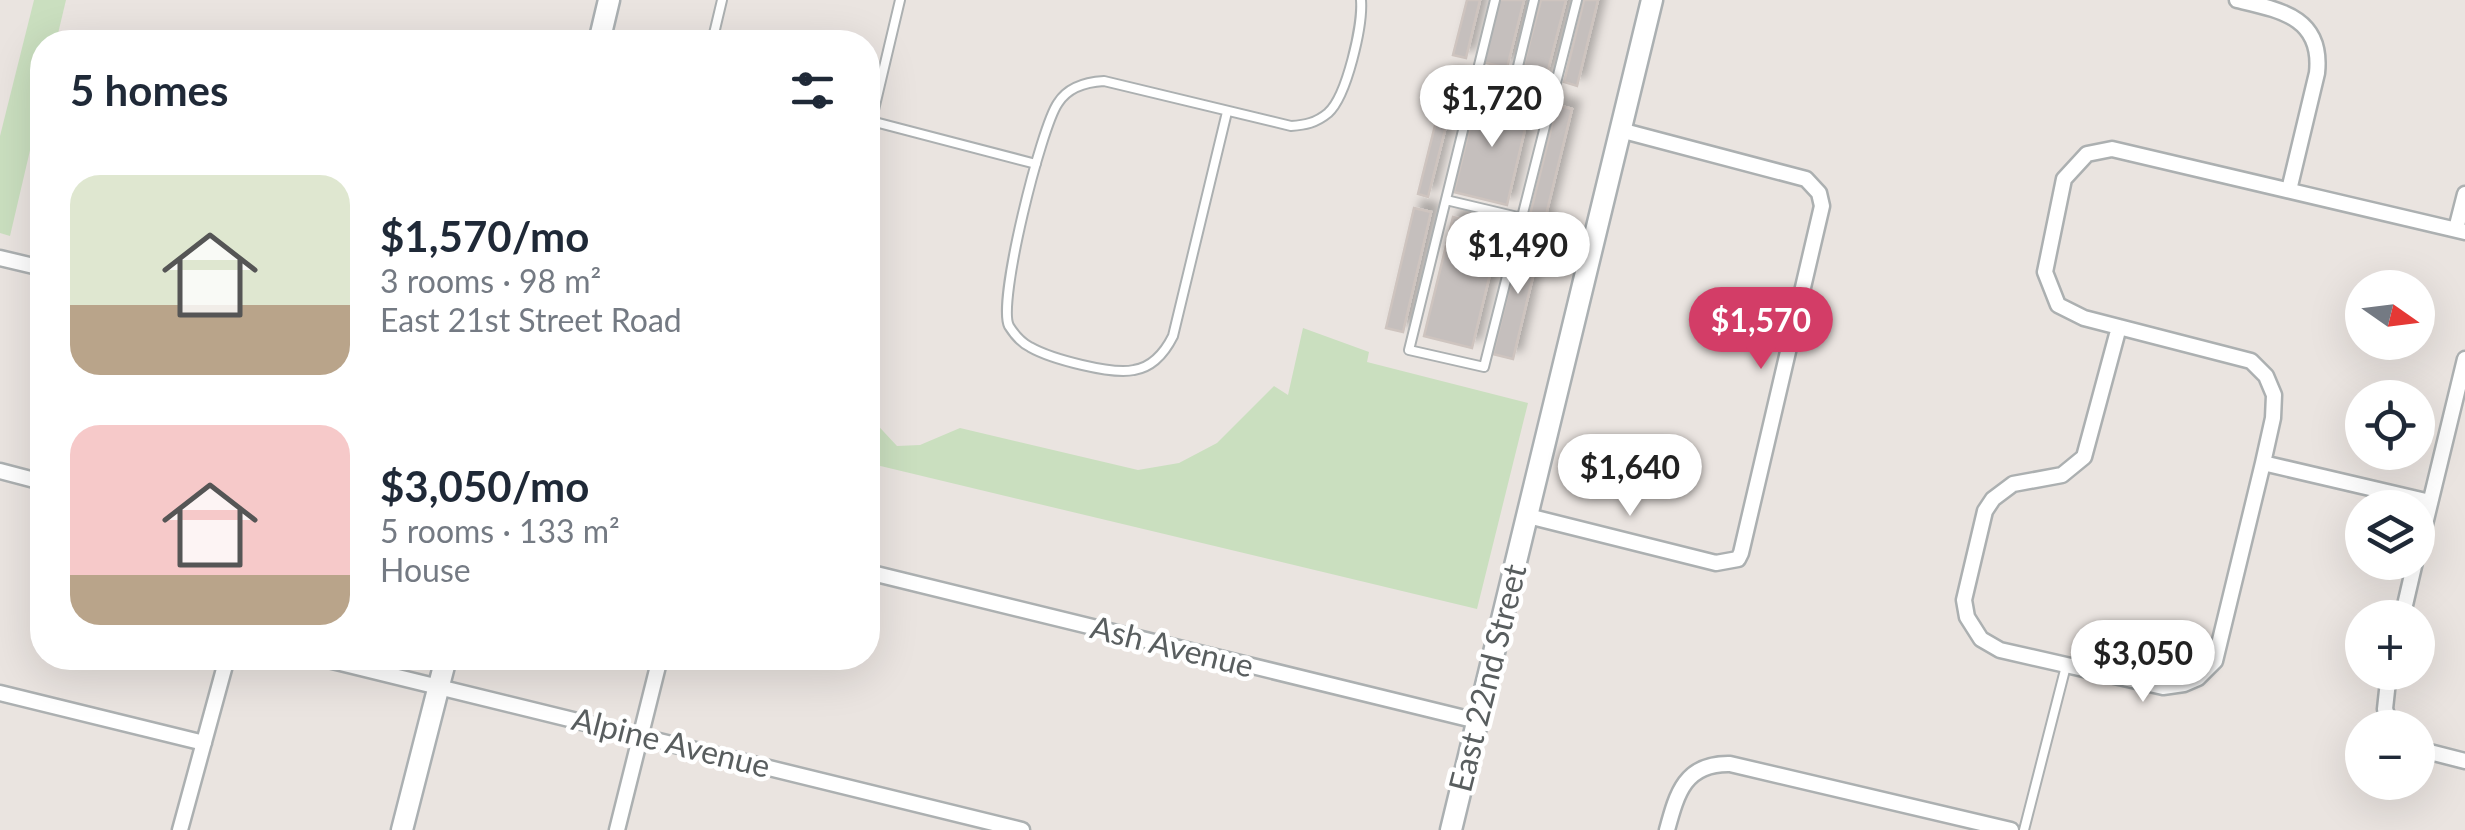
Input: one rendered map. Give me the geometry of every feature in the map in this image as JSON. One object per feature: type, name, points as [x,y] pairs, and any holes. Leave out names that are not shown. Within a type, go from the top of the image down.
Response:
[{"type":"street","points":[[601,30],[608,0]]},
{"type":"street","name":"East 22nd Street","points":[[1451,830],[1652,0]]},
{"type":"street","points":[[2237,0],[2286,12],[2314,38],[2316,72],[2288,190]]},
{"type":"street","points":[[1528,516],[1716,562],[1730,562],[1741,553],[1822,206],[1820,193],[1806,179],[1620,130]]},
{"type":"street","points":[[2119,327],[2084,457],[2062,475],[2013,484],[1992,499],[1985,511],[1964,600],[1972,627],[2000,650],[2170,687],[2198,678],[2214,661],[2263,463],[2274,395],[2256,364],[2235,355],[2084,318],[2058,304],[2045,272],[2064,180],[2088,154],[2112,148],[2461,230],[2465,194]]},
{"type":"street","points":[[0,258],[30,265]]},
{"type":"street","points":[[2433,490],[2465,360]]},
{"type":"street","points":[[2263,463],[2379,490]]},
{"type":"street","points":[[0,471],[30,479]]},
{"type":"street","name":"Ash Avenue","points":[[880,575],[1477,721]]},
{"type":"street","points":[[180,830],[224,670]]},
{"type":"street","name":"Alpine Avenue","points":[[369,670],[1022,830]]},
{"type":"street","points":[[402,830],[443,670]]},
{"type":"street","points":[[617,830],[657,670]]},
{"type":"street","points":[[0,693],[204,743]]},
{"type":"street","points":[[2435,753],[2465,761]]},
{"type":"street","points":[[1667,830],[1676,796],[1687,780],[1700,768],[1715,764],[1800,780],[1941,823],[2011,830]]},
{"type":"lane","points":[[715,30],[722,0]]},
{"type":"lane","points":[[880,83],[900,0]]},
{"type":"lane","points":[[1227,112],[1173,336],[1154,362],[1132,371],[1114,371],[1021,342],[1009,325],[1006,293],[1036,164],[1056,106],[1069,91],[1088,82],[1104,81],[1290,126],[1317,121],[1328,113],[1345,82],[1360,21],[1361,0]]},
{"type":"lane","points":[[1495,0],[1410,350],[1484,366],[1577,0]]},
{"type":"lane","points":[[1513,87],[1534,0]]},
{"type":"lane","points":[[1476,78],[1553,97]]},
{"type":"lane","points":[[880,123],[1036,164]]},
{"type":"lane","points":[[1446,200],[1522,218]]},
{"type":"lane","points":[[2024,830],[2066,666]]},
{"type":"green space","points":[[34,0],[66,0],[59,30],[30,30],[30,150],[10,236],[0,233],[0,136]]},
{"type":"green space","points":[[1303,328],[1369,352],[1367,362],[1528,403],[1477,609],[880,466],[880,428],[897,446],[920,445],[960,428],[1138,470],[1179,463],[1217,443],[1274,386],[1288,395]]},
{"type":"building","points":[[1467,0],[1480,0],[1466,58],[1453,55]]},
{"type":"building","points":[[1498,0],[1524,0],[1507,68],[1483,62]]},
{"type":"building","points":[[1541,0],[1566,0],[1546,78],[1522,72]]},
{"type":"building","points":[[1584,0],[1598,0],[1577,86],[1564,82]]},
{"type":"building","points":[[1447,77],[1458,79],[1428,197],[1418,194]]},
{"type":"building","points":[[1478,95],[1530,108],[1507,205],[1454,192]]},
{"type":"building","points":[[1557,105],[1572,109],[1543,227],[1528,223]]},
{"type":"building","points":[[1414,208],[1431,212],[1403,332],[1386,328]]},
{"type":"building","points":[[1453,217],[1501,229],[1472,348],[1424,336]]},
{"type":"building","points":[[1523,234],[1542,239],[1513,359],[1493,354]]}]
